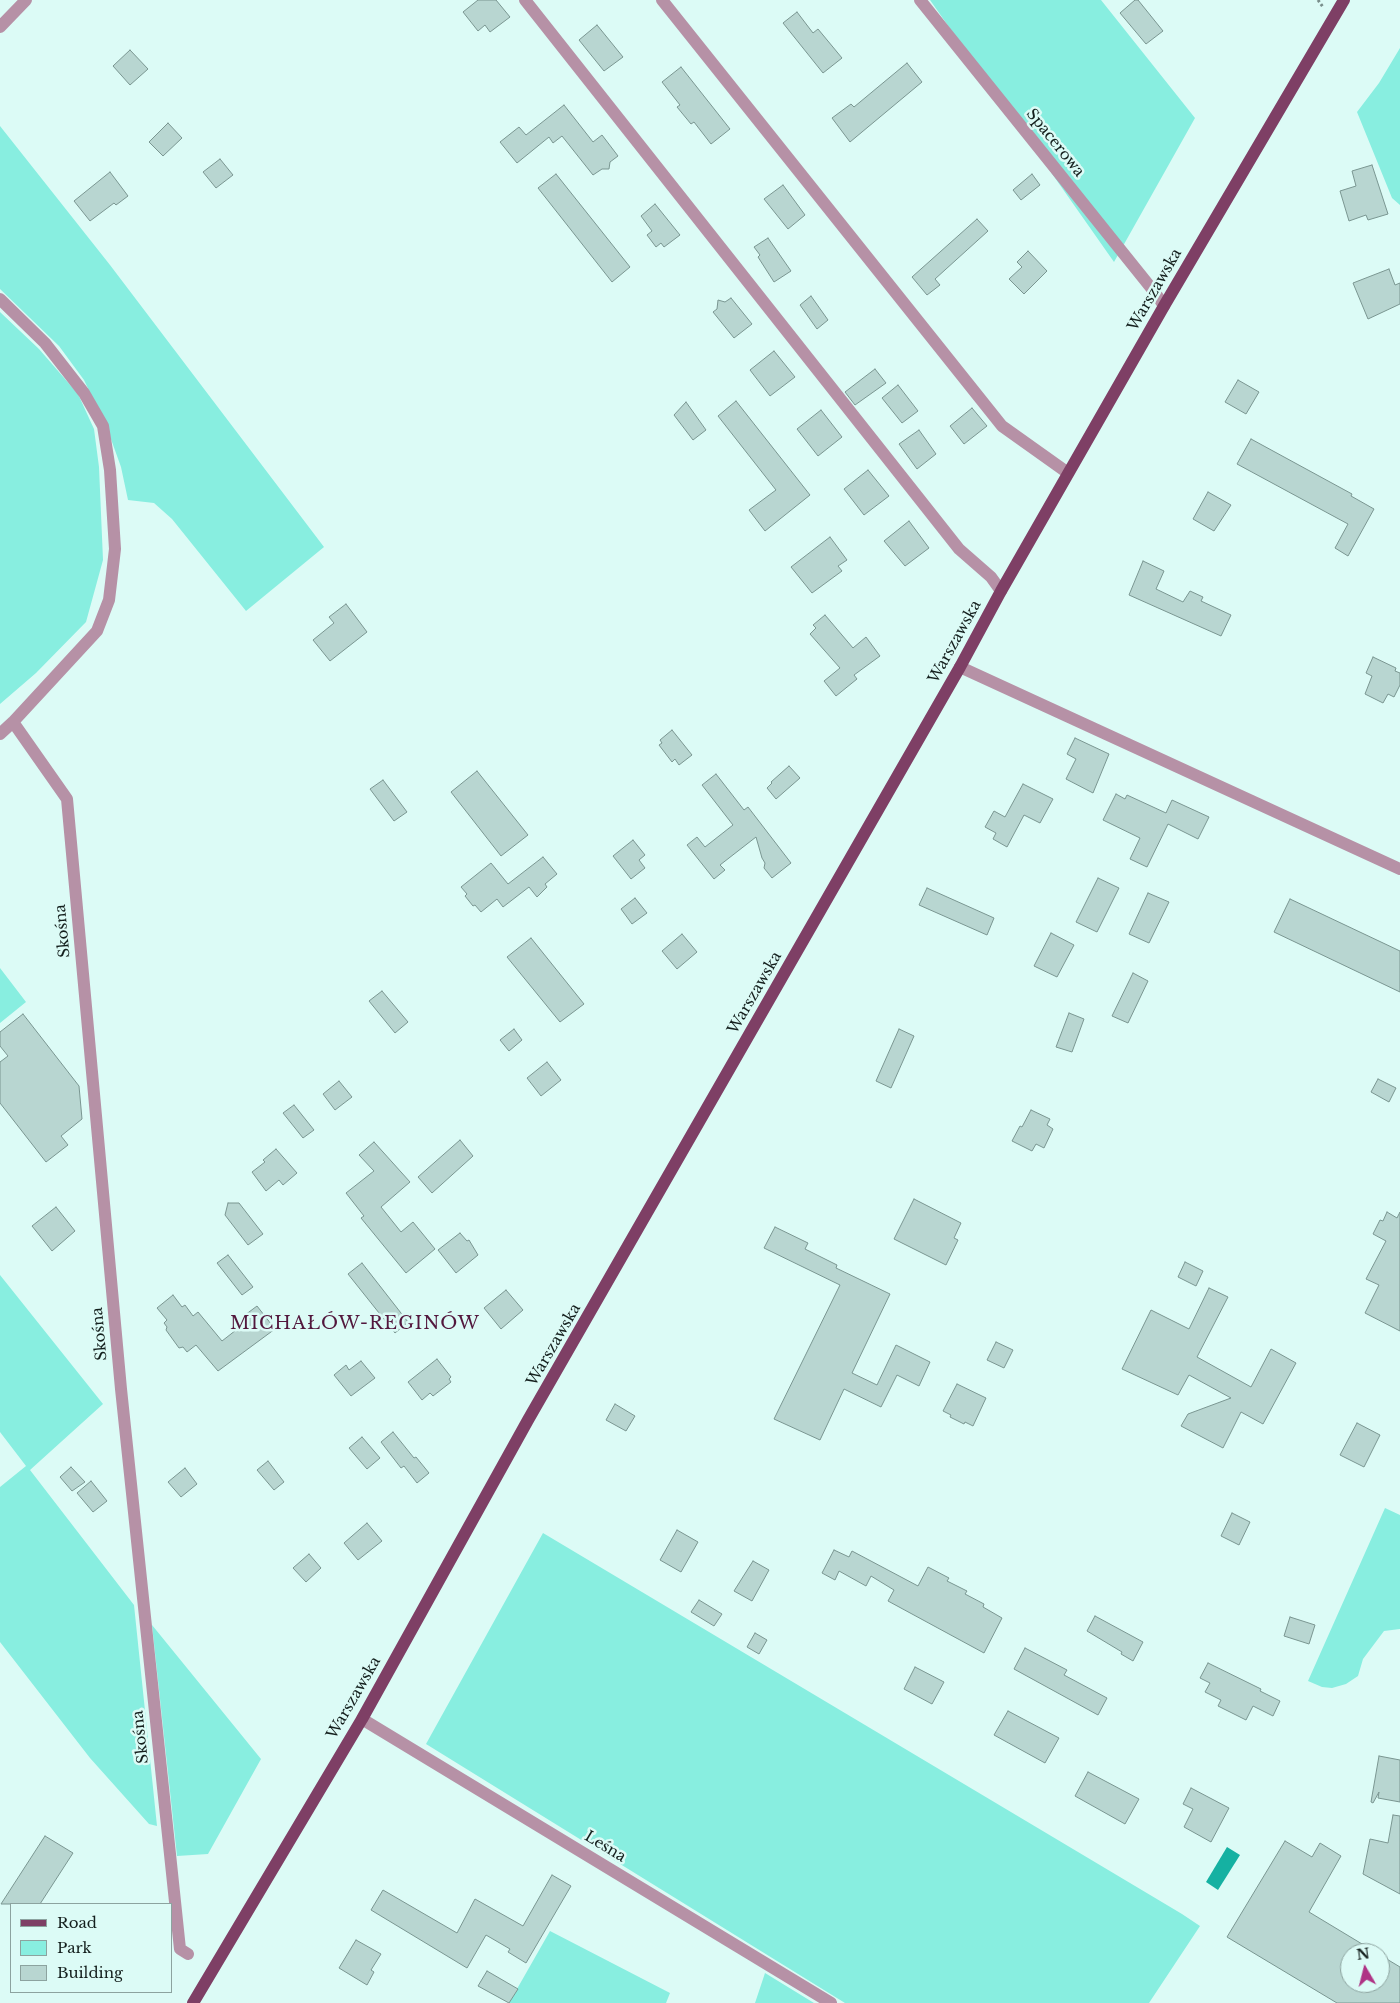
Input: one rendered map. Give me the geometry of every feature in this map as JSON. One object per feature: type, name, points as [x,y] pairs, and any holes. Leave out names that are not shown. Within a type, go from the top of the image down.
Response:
[{"type":"main road","name":"Warszawska","points":[[193,2003],[362,1719],[528,1420],[960,667],[1068,473],[1344,0]]},
{"type":"street","points":[[4,24],[26,0]]},
{"type":"street","points":[[525,0],[959,549],[991,577],[1001,591]]},
{"type":"street","points":[[662,0],[1002,426],[1068,473]]},
{"type":"street","name":"Spacerowa","points":[[920,0],[1164,306]]},
{"type":"street","points":[[0,300],[45,343],[84,393],[103,426],[110,470],[115,549],[109,600],[97,631],[0,734]]},
{"type":"street","points":[[960,667],[1400,869]]},
{"type":"street","name":"Skośna","points":[[13,722],[67,799],[120,1380],[180,1949],[188,1954]]},
{"type":"street","name":"Leśna","points":[[362,1719],[831,2003]]},
{"type":"green space","points":[[930,0],[1101,0],[1195,118],[1114,262]]},
{"type":"green space","points":[[1400,48],[1400,205],[1392,198],[1357,112],[1379,83]]},
{"type":"green space","points":[[0,126],[110,265],[324,547],[246,611],[172,519],[154,503],[128,500],[121,467],[107,428],[84,380],[59,346],[0,289]]},
{"type":"green space","points":[[0,312],[39,349],[78,394],[94,429],[99,467],[103,560],[86,622],[36,673],[0,704]]},
{"type":"green space","points":[[0,968],[26,1002],[0,1023]]},
{"type":"green space","points":[[0,1275],[103,1404],[30,1470],[134,1605],[157,1826],[149,1824],[90,1758],[0,1642],[0,1487],[26,1466],[0,1432]]},
{"type":"green space","points":[[1385,1508],[1400,1515],[1400,1629],[1384,1631],[1363,1659],[1358,1676],[1346,1684],[1332,1688],[1322,1687],[1308,1681]]},
{"type":"green space","points":[[543,1533],[1200,1926],[1149,2003],[845,2003],[426,1744]]},
{"type":"green space","points":[[152,1625],[261,1759],[208,1854],[177,1856]]},
{"type":"green space","points":[[550,1931],[670,1993],[666,2003],[509,2003]]},
{"type":"green space","points":[[765,1973],[814,2003],[755,2003]]},
{"type":"shaded area","points":[[1227,1847],[1240,1855],[1218,1890],[1206,1882]]},
{"type":"building","points":[[478,0],[496,0],[510,17],[490,32],[485,25],[478,31],[463,12]]},
{"type":"building","points":[[1135,0],[1138,0],[1163,31],[1146,44],[1120,13]]},
{"type":"building","points":[[797,12],[813,33],[818,29],[842,58],[823,73],[783,23]]},
{"type":"building","points":[[597,25],[623,57],[604,71],[579,40]]},
{"type":"building","points":[[130,50],[148,69],[130,85],[113,66]]},
{"type":"building","points":[[907,63],[922,82],[850,142],[832,118],[851,104],[854,107]]},
{"type":"building","points":[[681,67],[730,129],[711,144],[694,122],[691,124],[677,107],[680,105],[662,82]]},
{"type":"building","points":[[564,105],[593,142],[602,135],[618,156],[610,162],[609,169],[602,169],[593,175],[562,136],[553,143],[549,137],[517,163],[500,142],[519,127],[526,135]]},
{"type":"building","points":[[168,123],[182,138],[163,156],[149,142]]},
{"type":"building","points":[[220,159],[233,175],[216,188],[203,172]]},
{"type":"building","points":[[1372,165],[1388,214],[1368,220],[1366,215],[1349,221],[1340,191],[1356,186],[1352,171]]},
{"type":"building","points":[[110,172],[128,196],[116,205],[114,203],[90,221],[74,201]]},
{"type":"building","points":[[556,174],[630,267],[612,282],[538,188]]},
{"type":"building","points":[[1032,174],[1040,185],[1021,200],[1013,190]]},
{"type":"building","points":[[783,185],[805,215],[788,229],[764,199]]},
{"type":"building","points":[[655,204],[680,235],[664,247],[661,243],[656,247],[647,235],[652,231],[641,216]]},
{"type":"building","points":[[977,219],[988,231],[935,279],[940,285],[927,295],[912,277]]},
{"type":"building","points":[[768,238],[791,271],[774,282],[754,247]]},
{"type":"building","points":[[1028,251],[1047,271],[1024,294],[1009,279],[1022,267],[1017,262]]},
{"type":"building","points":[[1389,269],[1395,285],[1400,283],[1400,304],[1368,319],[1353,283]]},
{"type":"building","points":[[811,296],[828,320],[817,329],[800,305]]},
{"type":"building","points":[[731,298],[752,324],[734,338],[713,312],[717,309],[718,300],[725,302]]},
{"type":"building","points":[[774,351],[795,377],[770,396],[750,370]]},
{"type":"building","points":[[875,369],[886,383],[855,405],[845,392]]},
{"type":"building","points":[[1238,380],[1259,392],[1246,414],[1225,402]]},
{"type":"building","points":[[898,385],[918,411],[902,423],[882,398]]},
{"type":"building","points":[[736,401],[810,495],[765,531],[749,510],[776,490],[718,416]]},
{"type":"building","points":[[686,402],[706,430],[693,440],[674,415]]},
{"type":"building","points":[[972,408],[987,426],[964,444],[950,426]]},
{"type":"building","points":[[821,410],[842,437],[818,456],[797,429]]},
{"type":"building","points":[[919,430],[936,454],[917,469],[899,444]]},
{"type":"building","points":[[1251,439],[1352,494],[1351,496],[1374,509],[1348,556],[1335,548],[1348,524],[1237,464]]},
{"type":"building","points":[[868,470],[889,496],[864,515],[844,489]]},
{"type":"building","points":[[1208,492],[1231,505],[1214,531],[1193,519]]},
{"type":"building","points":[[909,521],[929,548],[905,566],[884,541]]},
{"type":"building","points":[[830,537],[847,560],[838,566],[842,571],[812,593],[791,567]]},
{"type":"building","points":[[1143,561],[1164,571],[1156,589],[1183,602],[1190,591],[1203,597],[1201,601],[1231,615],[1221,636],[1129,595]]},
{"type":"building","points":[[346,604],[367,632],[330,661],[313,640],[334,623],[329,617]]},
{"type":"building","points":[[825,615],[853,648],[866,637],[880,656],[854,675],[857,679],[836,696],[824,681],[840,668],[810,634],[816,628],[813,625]]},
{"type":"building","points":[[1373,657],[1396,668],[1395,671],[1400,673],[1400,685],[1394,697],[1388,694],[1383,703],[1365,694],[1372,676],[1366,673]]},
{"type":"building","points":[[672,730],[692,755],[679,765],[675,759],[672,762],[659,745],[662,743],[660,740]]},
{"type":"building","points":[[1075,738],[1109,754],[1093,793],[1066,779],[1076,759],[1067,754]]},
{"type":"building","points":[[789,766],[800,778],[776,799],[767,788]]},
{"type":"building","points":[[477,771],[528,835],[501,856],[451,792]]},
{"type":"building","points":[[716,774],[744,810],[748,807],[791,863],[772,878],[764,868],[765,863],[756,837],[720,865],[725,870],[714,879],[687,845],[697,837],[705,847],[733,825],[702,785]]},
{"type":"building","points":[[383,780],[407,812],[394,821],[370,789]]},
{"type":"building","points":[[1023,784],[1053,799],[1040,823],[1024,815],[1007,847],[993,839],[996,833],[985,827],[994,811],[1005,817]]},
{"type":"building","points":[[1116,794],[1125,799],[1127,795],[1166,813],[1172,800],[1209,817],[1198,839],[1168,824],[1147,867],[1130,859],[1140,838],[1103,820]]},
{"type":"building","points":[[633,840],[645,855],[639,860],[645,868],[631,879],[613,856]]},
{"type":"building","points":[[543,857],[557,874],[545,884],[547,887],[537,897],[529,887],[503,907],[497,899],[481,912],[465,896],[467,894],[461,887],[491,863],[508,884]]},
{"type":"building","points":[[1098,878],[1119,888],[1097,932],[1076,922]]},
{"type":"building","points":[[927,888],[994,918],[987,935],[919,905]]},
{"type":"building","points":[[1148,893],[1169,902],[1149,943],[1129,934]]},
{"type":"building","points":[[635,898],[647,913],[632,924],[621,909]]},
{"type":"building","points":[[1290,899],[1400,951],[1400,992],[1274,932]]},
{"type":"building","points":[[1051,933],[1074,945],[1057,977],[1034,966]]},
{"type":"building","points":[[682,934],[697,952],[677,969],[662,951]]},
{"type":"building","points":[[531,938],[584,1004],[560,1022],[507,957]]},
{"type":"building","points":[[1133,973],[1148,981],[1128,1023],[1112,1016]]},
{"type":"building","points":[[382,991],[408,1022],[395,1033],[369,1001]]},
{"type":"building","points":[[1069,1013],[1084,1019],[1072,1052],[1056,1047]]},
{"type":"building","points":[[23,1014],[79,1086],[82,1119],[61,1136],[68,1145],[46,1162],[0,1103],[0,1062],[8,1056],[0,1046],[0,1032]]},
{"type":"building","points":[[514,1029],[522,1040],[509,1051],[500,1040]]},
{"type":"building","points":[[899,1029],[914,1036],[891,1088],[876,1081]]},
{"type":"building","points":[[547,1062],[561,1080],[541,1096],[527,1078]]},
{"type":"building","points":[[1378,1079],[1396,1088],[1389,1102],[1371,1092]]},
{"type":"building","points":[[339,1081],[352,1097],[335,1110],[323,1094]]},
{"type":"building","points":[[294,1105],[314,1130],[303,1138],[283,1113]]},
{"type":"building","points":[[1031,1110],[1050,1119],[1047,1125],[1053,1129],[1044,1148],[1036,1144],[1032,1151],[1012,1141]]},
{"type":"building","points":[[460,1140],[473,1156],[432,1193],[418,1177]]},
{"type":"building","points":[[374,1142],[410,1182],[381,1207],[401,1232],[413,1222],[435,1249],[406,1273],[361,1218],[364,1216],[346,1193],[374,1171],[359,1155]]},
{"type":"building","points":[[276,1149],[297,1173],[283,1185],[279,1180],[266,1191],[252,1172],[265,1162],[263,1160]]},
{"type":"building","points":[[914,1199],[961,1223],[954,1238],[958,1240],[946,1265],[894,1239]]},
{"type":"building","points":[[228,1203],[239,1203],[263,1234],[248,1245],[225,1215]]},
{"type":"building","points":[[56,1207],[75,1231],[52,1251],[32,1226]]},
{"type":"building","points":[[1387,1212],[1397,1218],[1400,1212],[1400,1331],[1365,1313],[1379,1285],[1366,1279],[1386,1241],[1373,1234],[1380,1220],[1383,1221]]},
{"type":"building","points":[[775,1227],[808,1243],[805,1249],[837,1265],[836,1268],[890,1294],[852,1373],[877,1385],[896,1345],[930,1362],[919,1386],[897,1375],[881,1407],[844,1389],[820,1440],[774,1419],[840,1285],[764,1248]]},
{"type":"building","points":[[460,1233],[467,1241],[469,1240],[478,1255],[456,1273],[438,1250]]},
{"type":"building","points":[[228,1255],[253,1287],[242,1295],[217,1263]]},
{"type":"building","points":[[1185,1262],[1203,1271],[1196,1286],[1178,1277]]},
{"type":"building","points":[[362,1263],[408,1322],[395,1333],[348,1274]]},
{"type":"building","points":[[1209,1288],[1228,1297],[1197,1357],[1251,1387],[1271,1349],[1296,1363],[1263,1424],[1241,1412],[1223,1448],[1181,1426],[1188,1414],[1231,1398],[1189,1375],[1178,1395],[1122,1369],[1151,1310],[1189,1329]]},
{"type":"building","points":[[506,1290],[523,1310],[501,1329],[484,1308]]},
{"type":"building","points":[[173,1295],[182,1307],[185,1305],[193,1316],[198,1312],[222,1341],[245,1323],[241,1318],[257,1306],[275,1329],[218,1371],[196,1345],[187,1352],[183,1347],[179,1348],[166,1330],[167,1327],[164,1323],[167,1320],[157,1308]]},
{"type":"building","points":[[996,1342],[1013,1350],[1004,1368],[987,1360]]},
{"type":"building","points":[[437,1359],[451,1377],[449,1379],[451,1382],[433,1396],[430,1393],[422,1400],[408,1382]]},
{"type":"building","points":[[361,1361],[375,1378],[351,1396],[334,1375],[346,1365],[349,1370]]},
{"type":"building","points":[[957,1384],[986,1398],[973,1426],[950,1417],[951,1415],[943,1411]]},
{"type":"building","points":[[615,1404],[635,1416],[626,1431],[606,1420]]},
{"type":"building","points":[[1357,1423],[1380,1435],[1364,1467],[1340,1455]]},
{"type":"building","points":[[393,1432],[429,1473],[417,1483],[404,1466],[401,1468],[381,1442]]},
{"type":"building","points":[[362,1437],[380,1458],[367,1469],[349,1448]]},
{"type":"building","points":[[268,1461],[284,1482],[274,1490],[257,1470]]},
{"type":"building","points":[[71,1467],[85,1482],[72,1491],[60,1477]]},
{"type":"building","points":[[185,1468],[197,1484],[181,1497],[168,1482]]},
{"type":"building","points":[[91,1481],[107,1501],[93,1512],[77,1493]]},
{"type":"building","points":[[1232,1513],[1250,1522],[1239,1545],[1221,1536]]},
{"type":"building","points":[[367,1523],[382,1541],[358,1560],[344,1543]]},
{"type":"building","points":[[677,1530],[698,1542],[681,1572],[660,1560]]},
{"type":"building","points":[[834,1550],[849,1557],[852,1551],[918,1586],[928,1567],[949,1578],[947,1581],[967,1591],[965,1594],[984,1604],[983,1607],[1002,1618],[984,1653],[888,1601],[894,1590],[871,1576],[866,1586],[839,1571],[835,1580],[822,1573]]},
{"type":"building","points":[[309,1554],[321,1568],[306,1582],[293,1568]]},
{"type":"building","points":[[753,1561],[769,1570],[752,1601],[734,1591]]},
{"type":"building","points":[[699,1600],[722,1614],[714,1626],[691,1612]]},
{"type":"building","points":[[1095,1616],[1143,1642],[1133,1661],[1121,1654],[1122,1652],[1087,1631]]},
{"type":"building","points":[[1290,1617],[1315,1625],[1309,1644],[1284,1636]]},
{"type":"building","points":[[755,1633],[767,1640],[759,1654],[747,1647]]},
{"type":"building","points":[[1025,1648],[1067,1670],[1064,1675],[1107,1698],[1098,1715],[1014,1669]]},
{"type":"building","points":[[1208,1663],[1261,1689],[1260,1691],[1280,1701],[1273,1716],[1253,1706],[1246,1720],[1218,1706],[1221,1700],[1205,1692],[1210,1683],[1200,1678]]},
{"type":"building","points":[[915,1667],[944,1682],[932,1704],[904,1689]]},
{"type":"building","points":[[1008,1711],[1059,1738],[1045,1763],[994,1735]]},
{"type":"building","points":[[1379,1756],[1400,1760],[1400,1802],[1378,1798],[1379,1792],[1373,1803],[1371,1802]]},
{"type":"building","points":[[1088,1772],[1139,1799],[1125,1824],[1075,1796]]},
{"type":"building","points":[[1191,1788],[1229,1808],[1211,1842],[1184,1827],[1193,1809],[1183,1804]]},
{"type":"building","points":[[1393,1815],[1400,1816],[1400,1894],[1363,1874],[1370,1839],[1388,1843]]},
{"type":"building","points":[[45,1836],[73,1853],[41,1903],[1,1904]]},
{"type":"building","points":[[1285,1841],[1312,1857],[1320,1843],[1341,1856],[1309,1912],[1360,1943],[1340,1943],[1340,1993],[1390,1993],[1390,1961],[1400,1967],[1400,2003],[1337,2003],[1227,1937]]},
{"type":"building","points":[[552,1875],[571,1886],[526,1963],[508,1952],[510,1949],[486,1935],[467,1968],[371,1910],[383,1890],[457,1933],[475,1899],[523,1926]]},
{"type":"building","points":[[356,1940],[381,1954],[371,1970],[374,1972],[367,1985],[339,1968]]},
{"type":"building","points":[[487,1971],[518,1989],[509,2003],[478,1986]]},
{"type":"district","name":"MICHAŁÓW-REGINÓW","points":[[355,1324]]}]
